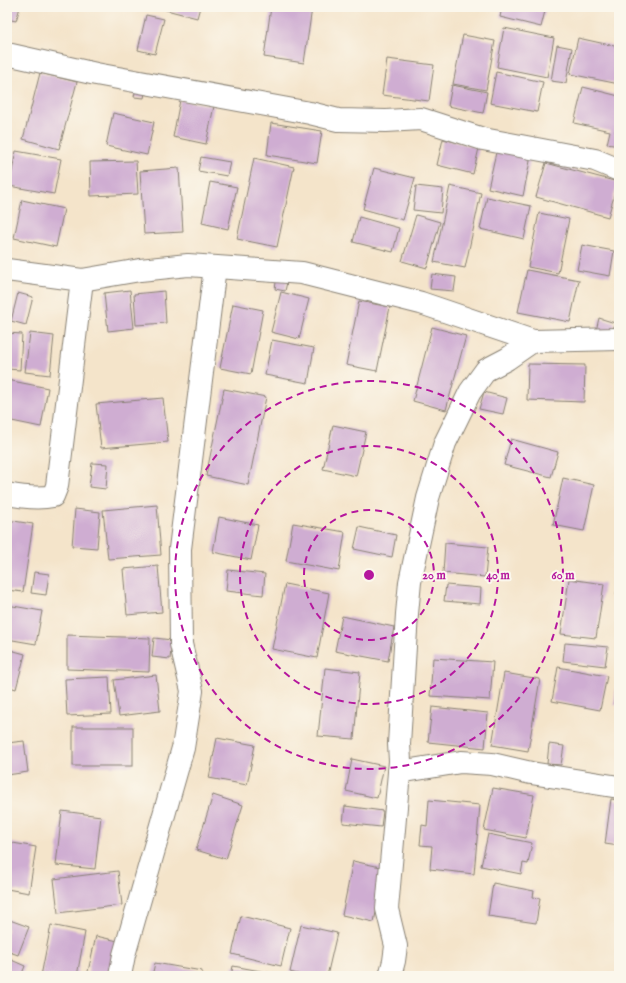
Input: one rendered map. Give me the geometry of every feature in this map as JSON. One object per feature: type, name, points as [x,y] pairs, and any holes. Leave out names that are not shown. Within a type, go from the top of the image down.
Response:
[{"type":"street","points":[[7,54],[96,74],[294,110],[338,120],[386,121],[421,119],[483,139],[595,160],[619,170]]},
{"type":"street","points":[[7,270],[82,280],[140,270],[188,265],[302,273],[421,303],[533,341],[619,339]]},
{"type":"street","points":[[120,976],[124,955],[184,748],[192,691],[181,644],[180,549],[215,267]]},
{"type":"street","points":[[7,494],[44,498],[53,496],[57,486],[82,280]]},
{"type":"street","points":[[390,976],[396,946],[387,909],[399,772],[407,614],[410,582],[428,498],[445,442],[470,392],[486,370],[507,360],[533,341]]},
{"type":"street","points":[[399,772],[462,762],[492,764],[531,773],[619,787]]},
{"type":"building","points":[[7,7],[20,7],[16,21],[7,19]]},
{"type":"building","points":[[155,7],[200,7],[197,18]]},
{"type":"building","points":[[271,7],[312,8],[304,63],[264,57]]},
{"type":"building","points":[[502,7],[546,7],[541,27],[500,17]]},
{"type":"building","points":[[146,15],[164,19],[155,54],[138,50]]},
{"type":"building","points":[[504,28],[554,38],[547,77],[497,67]]},
{"type":"building","points":[[463,35],[495,41],[486,90],[453,84]]},
{"type":"building","points":[[578,38],[619,47],[619,84],[570,74]]},
{"type":"building","points":[[557,45],[572,48],[566,83],[551,81]]},
{"type":"building","points":[[387,59],[434,65],[429,101],[382,95]]},
{"type":"building","points":[[496,72],[543,82],[537,112],[490,103]]},
{"type":"building","points":[[40,73],[77,82],[59,149],[23,139]]},
{"type":"building","points":[[137,83],[147,84],[144,98],[134,97]]},
{"type":"building","points":[[452,85],[487,92],[483,113],[448,106]]},
{"type":"building","points":[[583,87],[619,96],[619,116],[615,132],[619,133],[619,146],[607,144],[610,131],[574,123]]},
{"type":"building","points":[[180,100],[214,106],[206,144],[173,137]]},
{"type":"building","points":[[113,113],[154,122],[147,155],[106,146]]},
{"type":"building","points":[[271,123],[322,131],[317,163],[267,155]]},
{"type":"building","points":[[443,139],[479,148],[473,174],[437,165]]},
{"type":"building","points":[[497,148],[531,156],[523,196],[488,188]]},
{"type":"building","points":[[16,151],[61,159],[54,194],[9,186]]},
{"type":"building","points":[[201,157],[230,162],[227,176],[198,171]]},
{"type":"building","points":[[254,158],[294,167],[277,247],[237,239]]},
{"type":"building","points":[[136,161],[138,194],[91,196],[90,162]]},
{"type":"building","points":[[546,163],[618,182],[608,217],[536,197]]},
{"type":"building","points":[[179,168],[183,232],[144,234],[140,171]]},
{"type":"building","points":[[374,168],[415,178],[403,220],[363,209]]},
{"type":"building","points":[[210,182],[237,187],[228,229],[202,223]]},
{"type":"building","points":[[416,186],[443,189],[441,213],[413,210]]},
{"type":"building","points":[[450,186],[481,193],[465,268],[434,262]]},
{"type":"building","points":[[487,197],[531,206],[524,239],[480,229]]},
{"type":"building","points":[[22,200],[64,209],[56,247],[14,238]]},
{"type":"building","points":[[539,213],[569,219],[558,273],[528,267]]},
{"type":"building","points":[[416,215],[440,222],[427,268],[402,261]]},
{"type":"building","points":[[359,217],[399,228],[393,252],[353,242]]},
{"type":"building","points":[[582,245],[614,251],[610,276],[577,270]]},
{"type":"building","points":[[527,270],[579,280],[570,322],[518,312]]},
{"type":"building","points":[[432,274],[456,277],[454,291],[430,289]]},
{"type":"building","points":[[277,276],[288,278],[285,291],[275,289]]},
{"type":"building","points":[[130,290],[134,328],[108,331],[104,293]]},
{"type":"building","points":[[164,291],[166,323],[136,325],[134,294]]},
{"type":"building","points":[[281,292],[309,299],[299,339],[271,332]]},
{"type":"building","points":[[18,293],[33,297],[26,325],[11,321]]},
{"type":"building","points":[[359,301],[390,307],[377,371],[346,365]]},
{"type":"building","points":[[233,304],[263,310],[251,374],[220,368]]},
{"type":"building","points":[[599,318],[615,323],[612,335],[596,331]]},
{"type":"building","points":[[432,327],[466,336],[446,410],[413,401]]},
{"type":"building","points":[[7,333],[22,334],[20,370],[7,369]]},
{"type":"building","points":[[30,333],[54,336],[50,375],[25,372]]},
{"type":"building","points":[[272,340],[314,348],[308,383],[265,375]]},
{"type":"building","points":[[528,364],[585,365],[584,402],[527,400]]},
{"type":"building","points":[[7,380],[48,388],[41,427],[7,420]]},
{"type":"building","points":[[224,389],[266,397],[248,485],[206,476]]},
{"type":"building","points":[[484,392],[507,398],[503,414],[479,409]]},
{"type":"building","points":[[163,398],[168,442],[101,448],[96,404]]},
{"type":"building","points":[[333,425],[366,432],[356,476],[323,469]]},
{"type":"building","points":[[511,439],[558,452],[551,477],[504,465]]},
{"type":"building","points":[[92,463],[108,464],[106,489],[89,487]]},
{"type":"building","points":[[563,478],[594,485],[584,531],[553,525]]},
{"type":"building","points":[[157,505],[161,555],[108,559],[103,510]]},
{"type":"building","points":[[75,509],[100,512],[97,548],[72,546]]},
{"type":"building","points":[[219,517],[258,525],[251,560],[213,552]]},
{"type":"building","points":[[7,520],[33,524],[23,592],[7,590]]},
{"type":"building","points":[[293,523],[345,532],[339,571],[286,561]]},
{"type":"building","points":[[359,527],[396,535],[392,557],[354,549]]},
{"type":"building","points":[[445,543],[488,547],[485,577],[443,573]]},
{"type":"building","points":[[158,566],[162,612],[127,615],[123,569]]},
{"type":"building","points":[[228,570],[265,574],[263,595],[226,591]]},
{"type":"building","points":[[34,572],[49,574],[46,595],[31,593]]},
{"type":"building","points":[[569,579],[604,584],[596,638],[561,634]]},
{"type":"building","points":[[619,583],[619,595],[616,594]]},
{"type":"building","points":[[285,584],[329,593],[317,658],[272,649]]},
{"type":"building","points":[[446,585],[481,588],[480,604],[444,601]]},
{"type":"building","points":[[7,605],[42,611],[36,644],[7,639]]},
{"type":"building","points":[[342,616],[394,627],[388,661],[335,651]]},
{"type":"building","points":[[67,635],[150,638],[149,672],[67,669]]},
{"type":"building","points":[[154,638],[172,640],[170,659],[152,657]]},
{"type":"building","points":[[565,643],[608,647],[605,666],[563,661]]},
{"type":"building","points":[[7,649],[25,654],[16,689],[7,686]]},
{"type":"building","points":[[433,658],[493,662],[490,700],[430,696]]},
{"type":"building","points":[[618,658],[619,668],[616,668]]},
{"type":"building","points":[[558,667],[607,676],[600,710],[552,701]]},
{"type":"building","points":[[325,668],[360,672],[354,739],[318,736]]},
{"type":"building","points":[[504,673],[540,679],[528,751],[492,745]]},
{"type":"building","points":[[156,675],[160,711],[119,716],[114,680]]},
{"type":"building","points":[[618,675],[619,704],[614,704]]},
{"type":"building","points":[[109,677],[111,714],[67,716],[65,679]]},
{"type":"building","points":[[432,707],[488,713],[485,748],[428,742]]},
{"type":"building","points":[[73,727],[133,727],[133,766],[73,766]]},
{"type":"building","points":[[217,738],[255,745],[247,785],[209,778]]},
{"type":"building","points":[[24,741],[28,772],[7,775],[7,743]]},
{"type":"building","points":[[549,744],[564,746],[561,765],[547,764]]},
{"type":"building","points":[[352,759],[384,766],[377,798],[346,791]]},
{"type":"building","points":[[493,788],[534,795],[526,838],[484,830]]},
{"type":"building","points":[[213,795],[243,805],[226,859],[196,850]]},
{"type":"building","points":[[611,799],[619,800],[619,846],[605,844]]},
{"type":"building","points":[[429,800],[480,805],[474,874],[430,869],[432,846],[420,845],[422,825],[427,826]]},
{"type":"building","points":[[345,806],[383,811],[381,827],[343,823]]},
{"type":"building","points":[[62,811],[101,816],[95,869],[56,865]]},
{"type":"building","points":[[488,834],[532,843],[528,864],[523,863],[521,874],[481,866]]},
{"type":"building","points":[[7,842],[36,847],[29,893],[7,889]]},
{"type":"building","points":[[353,861],[385,868],[374,922],[342,915]]},
{"type":"building","points":[[118,871],[122,905],[58,913],[54,879]]},
{"type":"building","points":[[493,883],[534,891],[533,897],[540,898],[536,923],[488,916]]},
{"type":"building","points":[[241,916],[290,928],[281,966],[232,954]]},
{"type":"building","points":[[7,919],[29,927],[18,955],[7,951]]},
{"type":"building","points":[[51,925],[85,932],[77,976],[41,976]]},
{"type":"building","points":[[301,925],[337,933],[327,976],[305,976],[290,972]]},
{"type":"building","points":[[96,936],[118,941],[110,976],[87,976]]},
{"type":"building","points":[[7,958],[25,966],[21,976],[7,976]]},
{"type":"building","points":[[155,963],[202,971],[202,976],[152,976]]},
{"type":"building","points":[[233,966],[277,974],[276,976],[231,976]]}]
